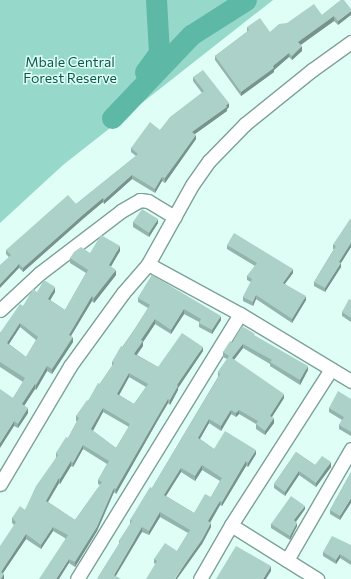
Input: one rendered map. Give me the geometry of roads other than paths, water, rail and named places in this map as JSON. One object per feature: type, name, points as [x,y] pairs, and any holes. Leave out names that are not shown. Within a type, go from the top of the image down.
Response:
[{"type":"street","points":[[0,484],[70,366],[123,293],[148,264],[192,186],[222,146],[245,124],[300,79],[351,42]]},
{"type":"street","points":[[0,310],[40,273],[121,211],[140,200],[148,200],[175,218]]},
{"type":"street","points":[[148,264],[240,314],[351,381]]},
{"type":"street","points":[[77,579],[240,314]]},
{"type":"street","points":[[200,579],[230,525],[331,369]]},
{"type":"street","points":[[287,560],[351,448]]},
{"type":"street","points":[[230,525],[316,579]]},
{"type":"waterway","points":[[145,72],[159,53],[156,0]]},
{"type":"waterway","points":[[112,118],[191,35],[246,0]]},
{"type":"park label","name":"Mbale Central Forest Reserve","points":[[70,70]]}]
